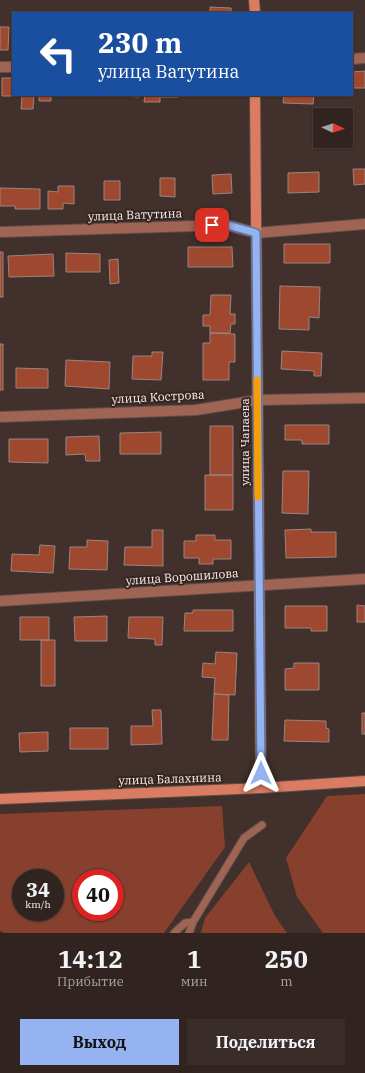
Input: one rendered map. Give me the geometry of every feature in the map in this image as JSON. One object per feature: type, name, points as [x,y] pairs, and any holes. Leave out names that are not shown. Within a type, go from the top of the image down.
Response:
[{"type":"street","points":[[254,0],[255,12]]},
{"type":"street","points":[[353,59],[365,58]]},
{"type":"street","points":[[0,67],[12,67]]},
{"type":"street","name":"улица Чапаева","points":[[255,96],[261,788]]},
{"type":"street","name":"улица Ватутина","points":[[0,232],[227,225],[256,233],[365,224]]},
{"type":"street","name":"улица Кострова","points":[[0,417],[196,410],[258,400],[365,398]]},
{"type":"street","name":"улица Ворошилова","points":[[0,601],[365,579]]},
{"type":"street","name":"улица Балахнина","points":[[0,799],[261,788],[365,781]]},
{"type":"lane","points":[[190,933],[193,922],[244,838],[262,826]]},
{"type":"lane","points":[[174,933],[185,923],[193,922]]},
{"type":"shaded area","points":[[365,794],[365,933],[323,933],[297,897],[286,858],[327,796]]},
{"type":"shaded area","points":[[222,806],[225,847],[164,933],[5,933],[0,931],[0,814]]},
{"type":"shaded area","points":[[249,862],[275,916],[287,933],[201,933],[205,918]]},
{"type":"building","points":[[210,7],[231,8],[231,12],[210,12]]},
{"type":"building","points":[[0,27],[9,27],[8,50],[0,50]]},
{"type":"building","points":[[365,71],[365,88],[353,88],[353,72]]},
{"type":"building","points":[[2,78],[12,78],[12,96],[2,96]]},
{"type":"building","points":[[22,96],[34,96],[33,109],[21,109]]},
{"type":"building","points":[[39,96],[51,96],[51,101],[39,101]]},
{"type":"building","points":[[145,96],[178,96],[160,97],[160,102],[144,102]]},
{"type":"building","points":[[284,96],[314,96],[313,104],[283,103]]},
{"type":"building","points":[[353,169],[365,169],[365,184],[354,185]]},
{"type":"building","points":[[319,172],[319,192],[288,193],[288,173]]},
{"type":"building","points":[[231,174],[232,193],[213,194],[212,175]]},
{"type":"building","points":[[160,178],[175,178],[175,197],[160,196]]},
{"type":"building","points":[[104,181],[120,181],[120,200],[104,200]]},
{"type":"building","points":[[58,186],[74,186],[74,204],[63,203],[63,209],[48,209],[48,191],[58,192]]},
{"type":"building","points":[[0,188],[40,189],[40,209],[15,209],[15,206],[0,206]]},
{"type":"building","points":[[284,244],[330,244],[330,263],[284,263]]},
{"type":"building","points":[[188,247],[232,247],[233,267],[188,267]]},
{"type":"building","points":[[0,252],[3,252],[3,297],[0,297]]},
{"type":"building","points":[[66,253],[100,254],[100,272],[66,272]]},
{"type":"building","points":[[53,254],[54,276],[9,277],[8,256]]},
{"type":"building","points":[[118,259],[119,283],[110,284],[109,260]]},
{"type":"building","points":[[280,286],[320,287],[319,318],[309,317],[309,330],[279,329]]},
{"type":"building","points":[[211,295],[231,295],[230,314],[235,314],[235,324],[231,324],[230,333],[210,333],[210,326],[203,326],[203,315],[210,315]]},
{"type":"building","points":[[210,333],[235,334],[235,362],[229,362],[229,380],[203,380],[203,343],[210,343]]},
{"type":"building","points":[[0,344],[3,344],[3,390],[0,390]]},
{"type":"building","points":[[282,351],[322,353],[321,376],[314,376],[314,371],[281,369]]},
{"type":"building","points":[[152,352],[163,352],[161,380],[132,379],[133,356],[152,356]]},
{"type":"building","points":[[66,360],[110,362],[109,389],[65,386]]},
{"type":"building","points":[[16,368],[48,369],[48,388],[16,388]]},
{"type":"building","points":[[285,425],[329,425],[329,444],[302,444],[302,440],[285,440]]},
{"type":"building","points":[[210,426],[233,426],[233,475],[210,475]]},
{"type":"building","points":[[161,432],[161,454],[120,454],[120,433]]},
{"type":"building","points":[[99,436],[100,461],[86,461],[85,454],[66,455],[66,437]]},
{"type":"building","points":[[9,439],[48,439],[48,463],[9,462]]},
{"type":"building","points":[[283,471],[309,471],[308,514],[282,513]]},
{"type":"building","points":[[205,475],[233,475],[233,510],[205,510]]},
{"type":"building","points":[[311,529],[311,532],[336,532],[336,557],[286,558],[285,530]]},
{"type":"building","points":[[152,530],[163,530],[163,566],[124,565],[125,547],[152,547]]},
{"type":"building","points":[[196,535],[215,535],[215,540],[231,540],[231,559],[213,559],[213,564],[199,564],[199,558],[184,558],[184,541],[196,541]]},
{"type":"building","points":[[87,540],[108,541],[107,570],[69,569],[70,547],[87,547]]},
{"type":"building","points":[[40,545],[55,546],[53,573],[11,571],[12,554],[39,555]]},
{"type":"building","points":[[357,605],[365,606],[365,622],[357,622]]},
{"type":"building","points":[[285,606],[327,606],[327,631],[311,631],[311,628],[285,628]]},
{"type":"building","points":[[193,610],[233,610],[233,631],[184,631],[185,613],[193,613]]},
{"type":"building","points":[[107,616],[107,641],[75,641],[74,617]]},
{"type":"building","points":[[20,617],[49,617],[49,640],[20,640]]},
{"type":"building","points":[[129,617],[163,617],[162,645],[155,645],[155,639],[128,638]]},
{"type":"building","points":[[41,640],[55,640],[55,686],[41,686]]},
{"type":"building","points":[[216,652],[237,653],[235,695],[214,694],[215,678],[202,677],[203,663],[215,664]]},
{"type":"building","points":[[294,663],[319,663],[319,690],[285,690],[285,669],[294,668]]},
{"type":"building","points":[[214,694],[229,695],[228,740],[212,740]]},
{"type":"building","points":[[152,710],[161,710],[162,744],[131,745],[131,726],[153,726]]},
{"type":"building","points":[[362,713],[365,713],[365,734],[362,734]]},
{"type":"building","points":[[285,720],[326,721],[326,728],[329,729],[329,742],[284,741]]},
{"type":"building","points":[[70,728],[108,728],[108,749],[70,749]]},
{"type":"building","points":[[48,732],[48,751],[20,752],[19,733]]},
{"type":"slow traffic","points":[[257,380],[258,497]]},
{"type":"route","points":[[212,225],[227,225],[256,233],[261,773]]}]
